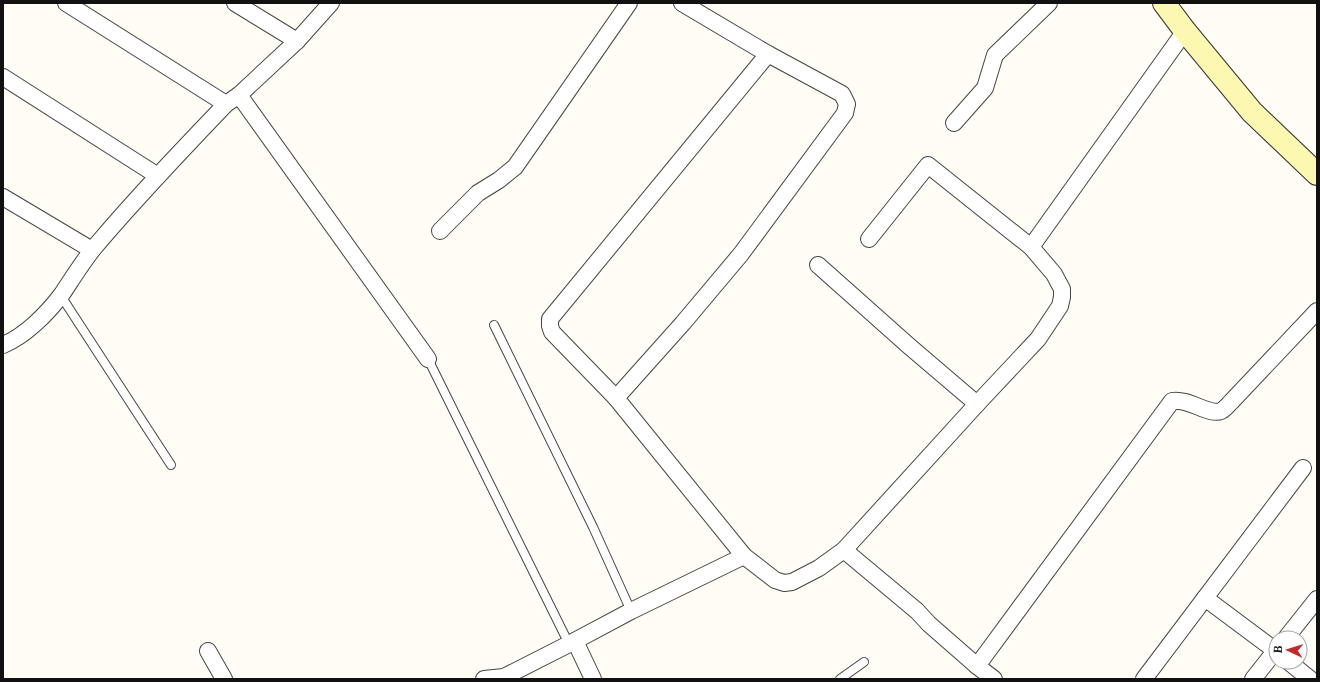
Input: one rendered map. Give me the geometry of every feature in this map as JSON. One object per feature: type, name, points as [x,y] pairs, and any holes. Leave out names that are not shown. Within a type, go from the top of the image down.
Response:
[{"type":"main road","points":[[1164,3],[1184,31],[1252,112],[1317,174]]},
{"type":"street","points":[[66,3],[226,104]]},
{"type":"street","points":[[236,3],[296,42]]},
{"type":"street","points":[[3,346],[14,341],[39,319],[60,296],[92,250],[158,176],[226,104],[239,95],[296,42],[330,3]]},
{"type":"street","points":[[440,231],[478,193],[499,180],[515,167],[629,3]]},
{"type":"street","points":[[616,398],[683,323],[741,254],[845,113],[847,104],[842,94],[768,54],[682,3]]},
{"type":"street","points":[[954,123],[985,88],[995,55],[1049,3]]},
{"type":"street","points":[[1031,247],[1184,31]]},
{"type":"street","points":[[768,54],[550,319],[550,326],[552,332],[616,398],[744,556],[775,580],[784,583],[792,582],[820,568],[844,550],[1038,339],[1060,306],[1062,289],[1054,274],[1031,247],[928,165],[869,239]]},
{"type":"street","points":[[3,77],[158,176]]},
{"type":"street","points":[[239,95],[428,359]]},
{"type":"street","points":[[3,197],[92,250]]},
{"type":"street","points":[[818,265],[977,404]]},
{"type":"street","points":[[977,666],[1172,401],[1186,401],[1214,412],[1222,410],[1317,311]]},
{"type":"street","points":[[1144,679],[1303,468]]},
{"type":"street","points":[[844,550],[917,611],[929,624],[994,679]]},
{"type":"street","points":[[484,679],[503,678],[744,556]]},
{"type":"street","points":[[1205,598],[1268,645]]},
{"type":"street","points":[[1292,630],[1317,598]]},
{"type":"street","points":[[572,643],[593,679]]},
{"type":"street","points":[[208,651],[224,679]]},
{"type":"street","points":[[1253,679],[1268,661]]},
{"type":"street","points":[[1299,670],[1310,679]]},
{"type":"lane","points":[[60,296],[171,465]]},
{"type":"lane","points":[[494,325],[593,527],[631,612]]},
{"type":"lane","points":[[428,359],[572,643]]},
{"type":"lane","points":[[840,679],[864,662]]}]
